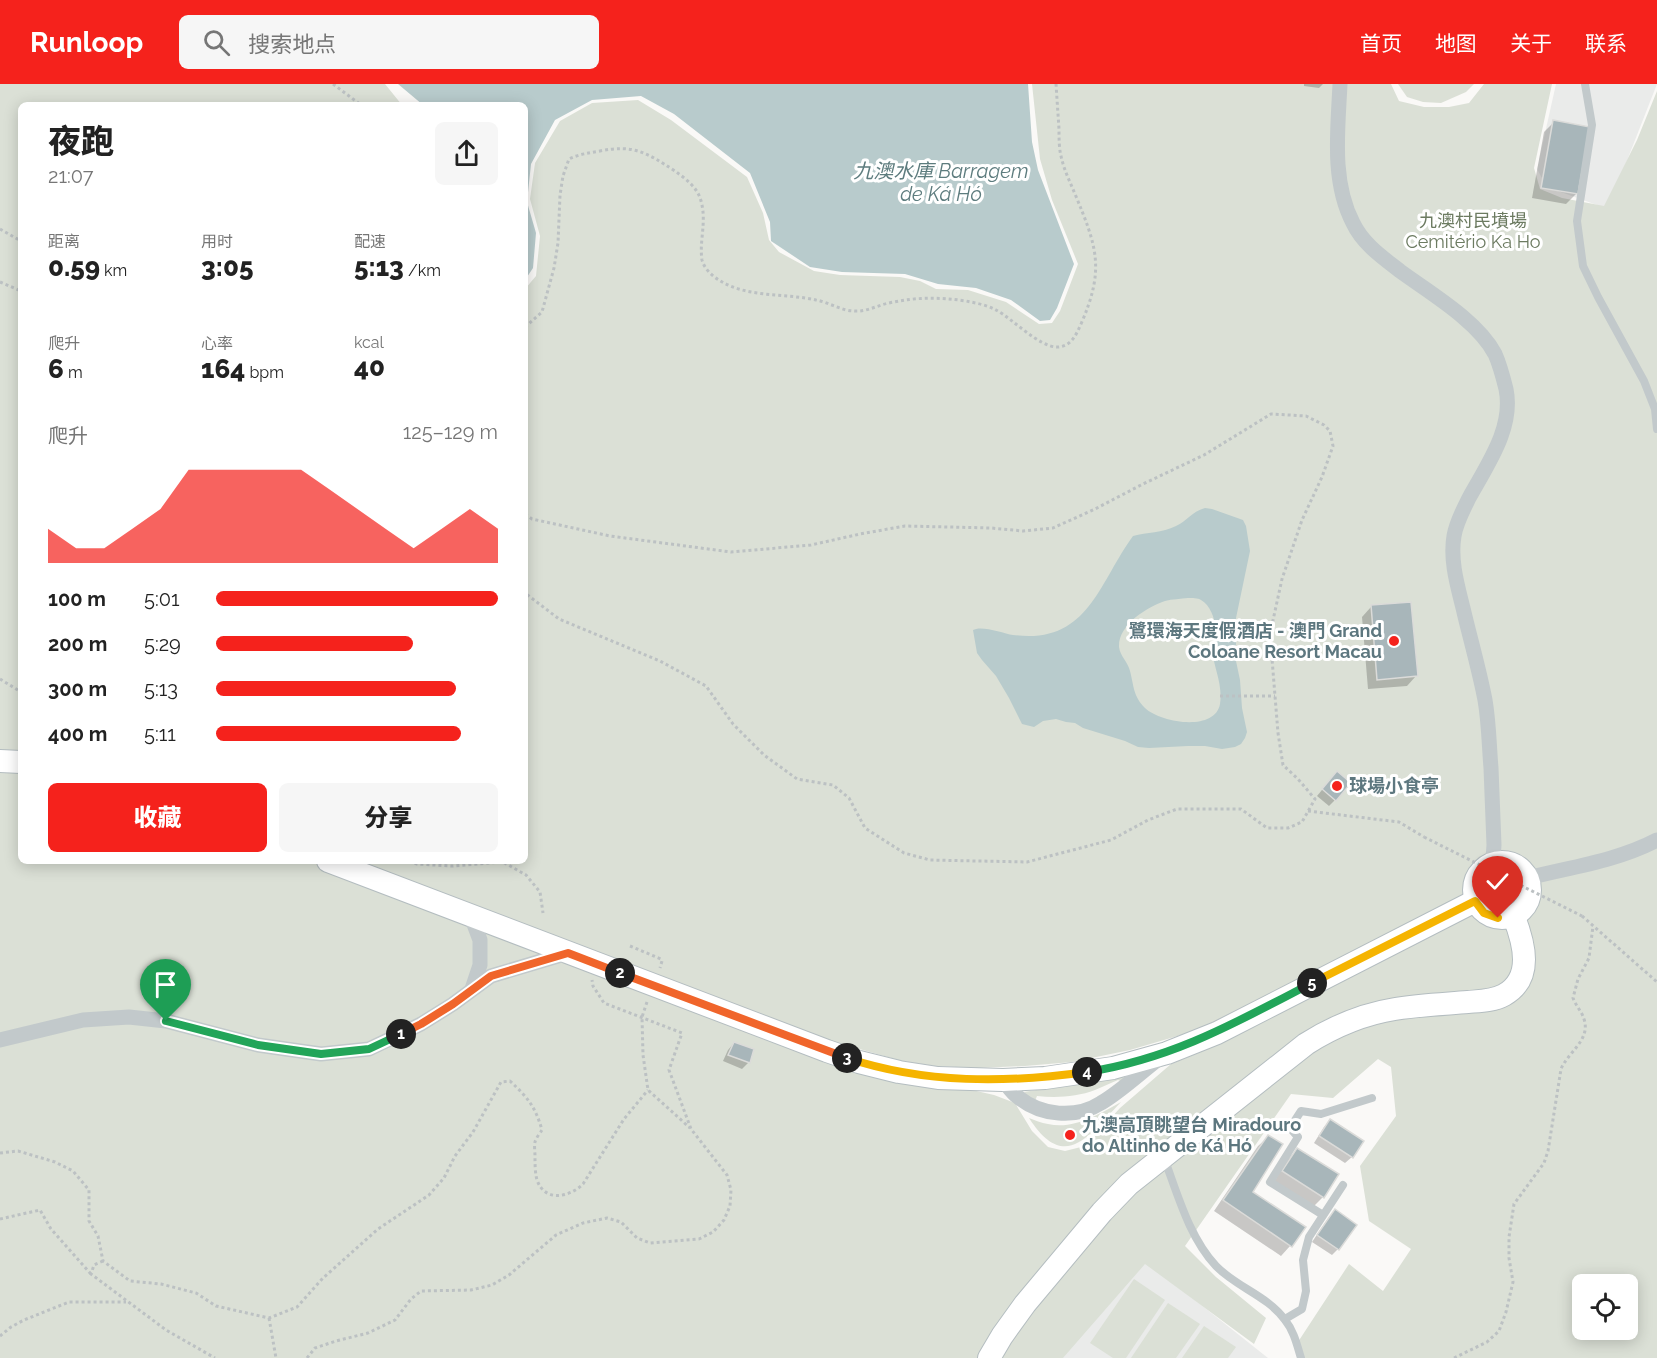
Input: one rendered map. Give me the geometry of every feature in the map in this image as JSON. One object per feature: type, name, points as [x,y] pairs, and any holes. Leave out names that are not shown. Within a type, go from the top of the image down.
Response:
[{"type":"main road","points":[[0,761],[18,762]]},
{"type":"main road","points":[[1497,857],[1518,867],[1527,878],[1529,900],[1514,917],[1491,917],[1484,913],[1475,901],[1473,893],[1477,876],[1497,857]]},
{"type":"main road","points":[[336,864],[653,986],[859,1062],[899,1072],[938,1078],[1002,1080],[1045,1078],[1113,1068],[1167,1053],[1216,1033],[1475,901]]},
{"type":"main road","points":[[989,1358],[1025,1304],[1129,1184],[1306,1044],[1326,1031],[1362,1017],[1394,1009],[1490,1000],[1504,995],[1515,986],[1522,975],[1525,962],[1524,948],[1514,917]]},
{"type":"street","points":[[1340,84],[1339,173],[1344,200],[1353,222],[1366,243],[1384,259],[1464,318],[1478,332],[1494,354],[1506,391],[1505,423],[1499,442],[1462,511],[1454,534],[1453,549],[1457,583],[1489,723],[1497,857]]},
{"type":"street","points":[[1527,878],[1623,855],[1657,840]]},
{"type":"street","points":[[471,916],[480,940],[480,965],[472,989]]},
{"type":"street","points":[[0,1040],[83,1020],[129,1017],[166,1021],[258,1045],[321,1054],[369,1049],[421,1024],[491,976],[568,953]]},
{"type":"street","points":[[1002,1080],[1017,1097],[1036,1108],[1058,1114],[1080,1112],[1101,1104],[1167,1053]]},
{"type":"lane","points":[[1585,84],[1592,125],[1577,221],[1583,266],[1644,381],[1655,409],[1657,429]]},
{"type":"lane","points":[[1323,1215],[1270,1182],[1298,1137],[1290,1128],[1301,1111],[1321,1114],[1372,1098]]},
{"type":"lane","points":[[1163,1156],[1195,1238],[1218,1267],[1245,1289],[1274,1308],[1285,1319],[1292,1331],[1301,1358]]},
{"type":"lane","points":[[1285,1319],[1302,1309],[1306,1291],[1303,1260],[1309,1237],[1343,1185]]},
{"type":"path","points":[[333,84],[357,102]]},
{"type":"path","points":[[528,324],[542,312],[554,268],[558,243],[560,195],[569,159],[578,154],[611,148],[628,148],[647,153],[682,176],[693,187],[701,199],[704,218],[702,261],[709,273],[720,281],[737,288],[774,296],[795,296],[818,300],[853,312],[913,298],[948,298],[978,303],[995,310],[1048,346],[1060,347],[1068,344],[1075,338],[1093,293],[1097,263],[1091,231],[1064,169],[1060,153],[1056,84]]},
{"type":"path","points":[[0,229],[18,239]]},
{"type":"path","points":[[0,282],[18,290]]},
{"type":"path","points":[[528,516],[532,519],[610,536],[731,552],[811,545],[905,526],[1023,531],[1053,528],[1204,455],[1271,414],[1306,416],[1324,424],[1330,431],[1333,446],[1322,477],[1302,520],[1282,579],[1270,634],[1282,765],[1299,779],[1315,799],[1302,822],[1288,828],[1267,828],[1241,809],[1177,809],[1148,820],[1111,840],[1027,862],[930,860],[904,853],[865,828],[849,798],[834,786],[797,778],[764,755],[733,724],[706,686],[660,661],[559,619],[528,595]]},
{"type":"path","points":[[0,679],[18,690]]},
{"type":"path","points":[[1220,696],[1275,696]]},
{"type":"path","points":[[1308,811],[1399,822],[1424,837],[1582,916],[1657,982]]},
{"type":"path","points":[[417,864],[452,866],[478,864]]},
{"type":"path","points":[[507,864],[526,875],[540,892],[543,913]]},
{"type":"path","points":[[1454,1358],[1487,1342],[1499,1331],[1506,1312],[1513,1282],[1509,1258],[1509,1237],[1515,1204],[1544,1163],[1548,1151],[1561,1069],[1564,1061],[1584,1036],[1586,1028],[1584,1017],[1573,998],[1578,979],[1589,958],[1593,926]]},
{"type":"path","points":[[307,1358],[315,1348],[368,1333],[394,1320],[411,1299],[421,1291],[471,1290],[492,1285],[509,1275],[556,1236],[583,1223],[607,1218],[621,1222],[637,1238],[650,1243],[699,1239],[713,1232],[724,1220],[730,1206],[731,1190],[727,1175],[691,1129],[648,1090],[643,1055],[642,1017],[662,961],[658,957],[630,946]]},
{"type":"path","points":[[589,961],[593,986],[604,1003],[682,1033],[669,1070],[691,1129]]},
{"type":"path","points":[[1652,979],[1657,976]]},
{"type":"path","points":[[0,1153],[18,1151],[55,1162],[72,1171],[89,1190],[88,1221],[98,1236],[103,1262],[130,1281],[161,1284],[196,1293],[216,1306],[269,1318],[297,1307],[323,1278],[378,1229],[429,1195],[444,1178],[455,1156],[501,1083],[510,1081],[528,1098],[542,1130],[535,1142],[537,1180],[543,1189],[560,1196],[577,1191],[583,1184],[624,1119],[648,1090]]},
{"type":"path","points":[[0,1219],[40,1210],[51,1229],[91,1274],[166,1330],[215,1358]]},
{"type":"path","points":[[91,1274],[94,1264],[103,1262]]},
{"type":"path","points":[[0,1336],[10,1327],[24,1320],[69,1302],[128,1302]]},
{"type":"path","points":[[269,1318],[276,1358]]},
{"type":"shaded area","points":[[1556,84],[1657,84],[1608,209],[1547,187],[1537,169]]},
{"type":"shaded area","points":[[1127,1246],[1268,1358],[998,1358]]},
{"type":"green space","name":"九澳村民墳場 Cemitério Ka Ho","points":[[0,84],[385,84],[400,102],[18,102],[18,864],[528,864],[528,285],[536,276],[540,236],[530,199],[535,163],[560,121],[592,103],[638,100],[671,120],[747,177],[763,213],[769,240],[779,252],[814,271],[840,275],[900,277],[920,281],[936,289],[968,290],[1006,302],[1039,324],[1052,323],[1060,311],[1078,264],[1052,200],[1040,159],[1032,84],[1391,84],[1399,101],[1424,107],[1449,107],[1469,103],[1484,84],[1552,84],[1534,168],[1540,189],[1562,198],[1604,206],[1637,140],[1657,91],[1657,1358],[1301,1358],[1296,1345],[1349,1264],[1383,1291],[1411,1249],[1369,1221],[1360,1166],[1396,1116],[1391,1067],[1378,1059],[1333,1098],[1291,1094],[1185,1246],[1216,1277],[1266,1318],[1254,1344],[1145,1264],[1063,1358],[0,1358]],"holes":[[[1457,898],[1463,917],[1323,991],[1171,1064],[1120,1108],[1085,1146],[1065,1151],[1048,1147],[1032,1131],[1015,1103],[831,1041],[902,1061],[935,1066],[977,1068],[1072,1062],[1130,1050],[1198,1030]]]},
{"type":"green space","points":[[1398,84],[1474,84],[1466,92],[1441,103],[1423,102],[1407,97]]},
{"type":"green space","points":[[1128,1075],[1123,1082],[1118,1080],[1074,1096],[1037,1096],[1035,1101],[1024,1092]]},
{"type":"green space","points":[[1121,1102],[1087,1136],[1076,1143],[1065,1146],[1054,1144],[1042,1135],[1029,1118],[1048,1124],[1067,1125],[1086,1120]]},
{"type":"green space","points":[[1134,1279],[1165,1300],[1126,1358],[1113,1358],[1090,1343]]},
{"type":"green space","points":[[1168,1303],[1200,1324],[1176,1358],[1131,1358]]},
{"type":"green space","points":[[1204,1326],[1236,1347],[1228,1358],[1182,1358]]},
{"type":"water","name":"九澳水庫 Barragem de Ká Hó","points":[[398,84],[1028,84],[1032,142],[1038,170],[1074,264],[1050,320],[1040,321],[1011,300],[976,288],[938,284],[905,274],[842,272],[810,267],[771,241],[770,222],[750,173],[674,114],[641,96],[592,100],[555,120],[531,164],[528,192],[528,102],[419,102]]},
{"type":"water","name":"九澳水庫 Barragem de Ká Hó","points":[[528,205],[536,233],[533,268],[528,276]]},
{"type":"water","points":[[1212,509],[1243,520],[1246,526],[1250,551],[1236,618],[1236,661],[1247,732],[1241,744],[1222,749],[1205,746],[1138,747],[1083,728],[1075,723],[1056,719],[1043,721],[1034,727],[1022,724],[996,676],[977,653],[973,630],[981,628],[1013,635],[1038,636],[1058,630],[1075,621],[1088,607],[1133,536],[1171,528],[1200,510]],"holes":[[[1190,598],[1204,602],[1213,616],[1215,628],[1212,650],[1221,697],[1216,713],[1198,722],[1174,721],[1145,708],[1136,695],[1129,668],[1119,647],[1123,631],[1142,612],[1165,601]]]},
{"type":"building","points":[[1553,120],[1590,127],[1578,194],[1541,188]]},
{"type":"building","name":"鷺環海天度假酒店 - 澳門 Grand Coloane Resort Macau","points":[[1411,602],[1418,676],[1377,680],[1371,605]]},
{"type":"building","name":"球場小食亭","points":[[1337,771],[1351,783],[1336,801],[1322,789]]},
{"type":"building","points":[[734,1042],[754,1049],[750,1063],[728,1055]]},
{"type":"building","points":[[1330,1119],[1364,1141],[1353,1158],[1319,1136]]},
{"type":"building","points":[[1268,1135],[1283,1144],[1253,1192],[1306,1227],[1292,1247],[1223,1200]]},
{"type":"building","points":[[1297,1148],[1339,1174],[1324,1198],[1282,1171]]},
{"type":"building","points":[[1335,1209],[1357,1225],[1339,1250],[1317,1235]]},
{"type":"place","name":"鷺環海天度假酒店 - 澳門 Grand Coloane Resort Macau","points":[[1394,641]]},
{"type":"place","name":"球場小食亭","points":[[1337,786]]},
{"type":"place","name":"九澳高頂眺望台 Miradouro do Altinho de Ká Hó","points":[[1070,1135]]},
{"type":"route","points":[[166,1021],[258,1045],[321,1054],[369,1049],[421,1024],[491,976],[568,953],[859,1062],[899,1072],[938,1078],[1002,1080],[1045,1078],[1113,1068],[1167,1053],[1216,1033],[1475,901],[1484,913],[1498,918]]}]
